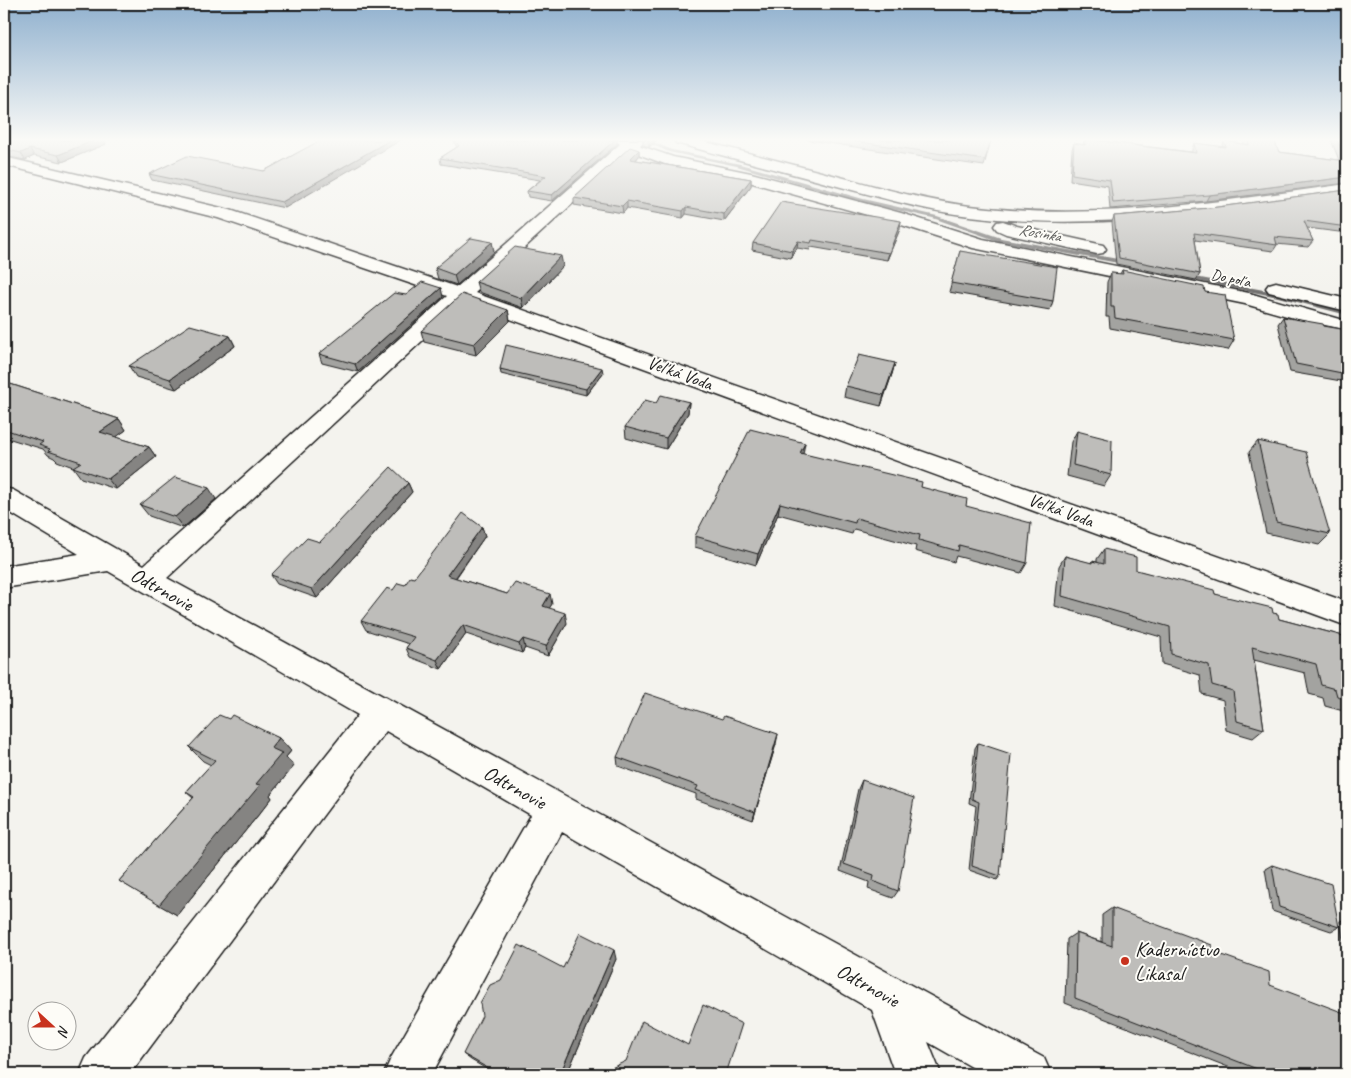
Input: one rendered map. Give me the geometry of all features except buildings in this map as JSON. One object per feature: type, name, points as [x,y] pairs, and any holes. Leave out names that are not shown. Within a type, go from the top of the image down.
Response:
[{"type":"street","name":"Veľká Voda","points":[[126,190],[224,214],[460,294],[1347,614]]},
{"type":"street","points":[[146,580],[575,190]]},
{"type":"street","points":[[796,190],[895,217],[963,226],[1021,216],[1136,213],[1225,205],[1337,190]]},
{"type":"street","points":[[869,190],[887,195],[963,226],[1008,251],[1137,275],[1249,299],[1347,327]]},
{"type":"street","name":"Do poľa","points":[[963,226],[1012,230],[1347,305]]},
{"type":"street","name":"Odtrnovie","points":[[4,497],[146,580],[1028,1074]]},
{"type":"street","points":[[4,577],[112,560]]},
{"type":"street","points":[[102,1074],[381,712]]},
{"type":"street","points":[[407,1074],[555,809]]},
{"type":"street","points":[[888,996],[918,1074]]},
{"type":"waterway","name":"Rosinka","points":[[825,190],[862,201],[935,217],[1000,240],[1129,263]]},
{"type":"waterway","name":"Rosinka","points":[[1185,277],[1279,295],[1347,313]]},
{"type":"place","name":"Kaderníctvo Likasal","points":[[1125,961]]}]
